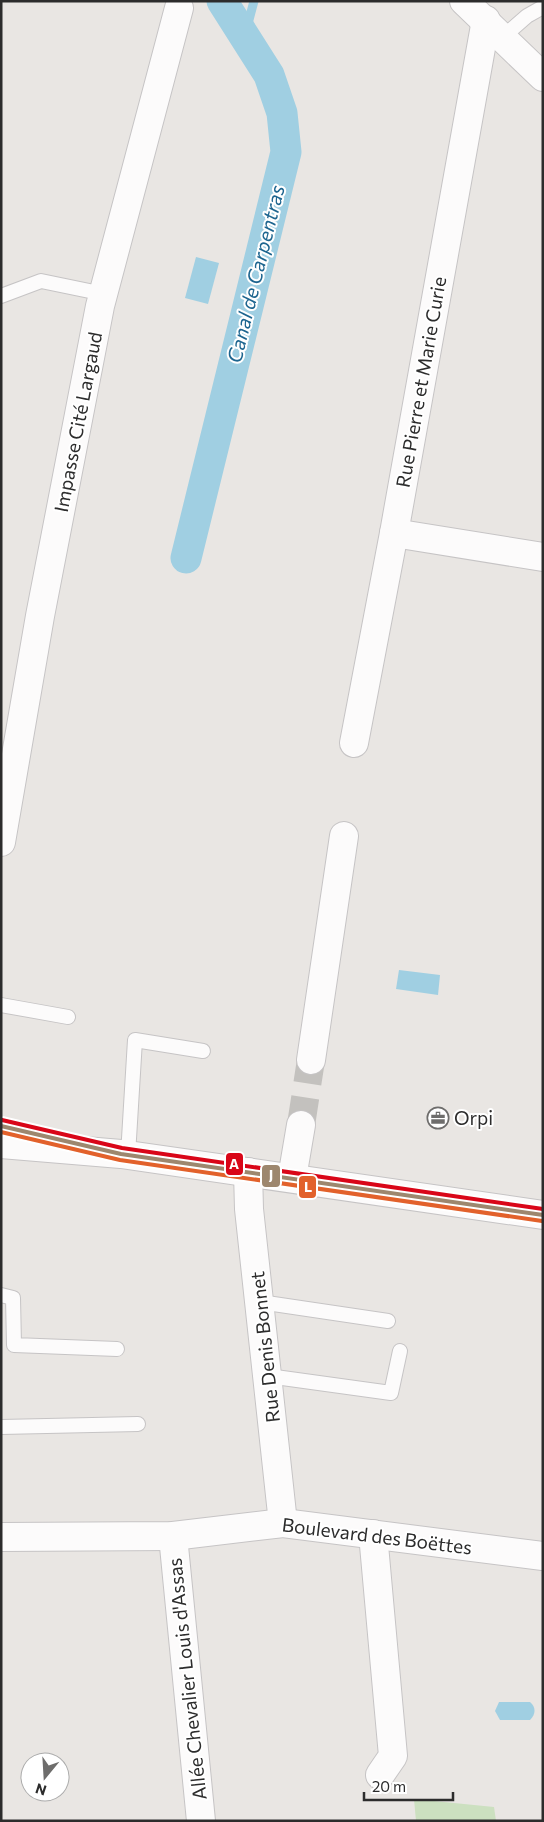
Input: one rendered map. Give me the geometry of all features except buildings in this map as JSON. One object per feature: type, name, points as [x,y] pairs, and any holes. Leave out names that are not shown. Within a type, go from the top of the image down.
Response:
[{"type":"street","points":[[464,1],[543,77]]},
{"type":"street","name":"Impasse Cité Largaud","points":[[1,842],[40,616],[104,294],[179,8]]},
{"type":"street","name":"Rue Pierre et Marie Curie","points":[[354,743],[494,28]]},
{"type":"street","points":[[394,533],[543,557]]},
{"type":"street","points":[[311,1060],[344,836]]},
{"type":"street","points":[[292,1178],[300,1125]]},
{"type":"street","points":[[1,1126],[124,1155]]},
{"type":"street","points":[[1,1133],[31,1132]]},
{"type":"street","points":[[1,1144],[124,1155],[543,1215]]},
{"type":"street","name":"Rue Denis Bonnet","points":[[248,1172],[249,1209],[283,1523]]},
{"type":"street","name":"Boulevard des Boëttes","points":[[1,1536],[172,1536],[283,1523],[543,1556]]},
{"type":"street","points":[[374,1534],[393,1756],[380,1775]]},
{"type":"street","name":"Allée Chevalier Louis d'Assas","points":[[172,1536],[201,1821]]},
{"type":"lane","points":[[494,28],[527,16],[543,7]]},
{"type":"lane","points":[[1,296],[41,281],[104,294]]},
{"type":"lane","points":[[1,1005],[68,1017]]},
{"type":"lane","points":[[124,1155],[135,1040],[203,1050]]},
{"type":"lane","points":[[1,1295],[14,1298],[14,1345],[117,1349]]},
{"type":"lane","points":[[260,1302],[388,1322]]},
{"type":"lane","points":[[268,1376],[391,1393],[400,1351]]},
{"type":"lane","points":[[1,1426],[138,1424]]},
{"type":"green space","points":[[414,1799],[494,1807],[496,1821],[416,1821]]},
{"type":"water","points":[[196,257],[219,263],[208,304],[185,298]]},
{"type":"water","points":[[399,970],[440,975],[438,995],[396,989]]},
{"type":"water","points":[[499,1702],[530,1702],[534,1708],[534,1713],[530,1720],[500,1720],[495,1711]]},
{"type":"waterway","name":"Canal de Carpentras","points":[[186,558],[286,152],[282,113],[269,75],[222,1]]},
{"type":"waterway","points":[[245,35],[254,1]]},
{"type":"tunnel","points":[[301,1125],[311,1060]]},
{"type":"transit line","name":"A","points":[[2,1120],[122,1148],[543,1209]]},
{"type":"transit line","name":"J","points":[[1,1126],[121,1154],[543,1215]]},
{"type":"transit line","name":"L","points":[[1,1132],[120,1160],[542,1221]]},
{"type":"place","name":"Orpi","points":[[438,1118]]}]
